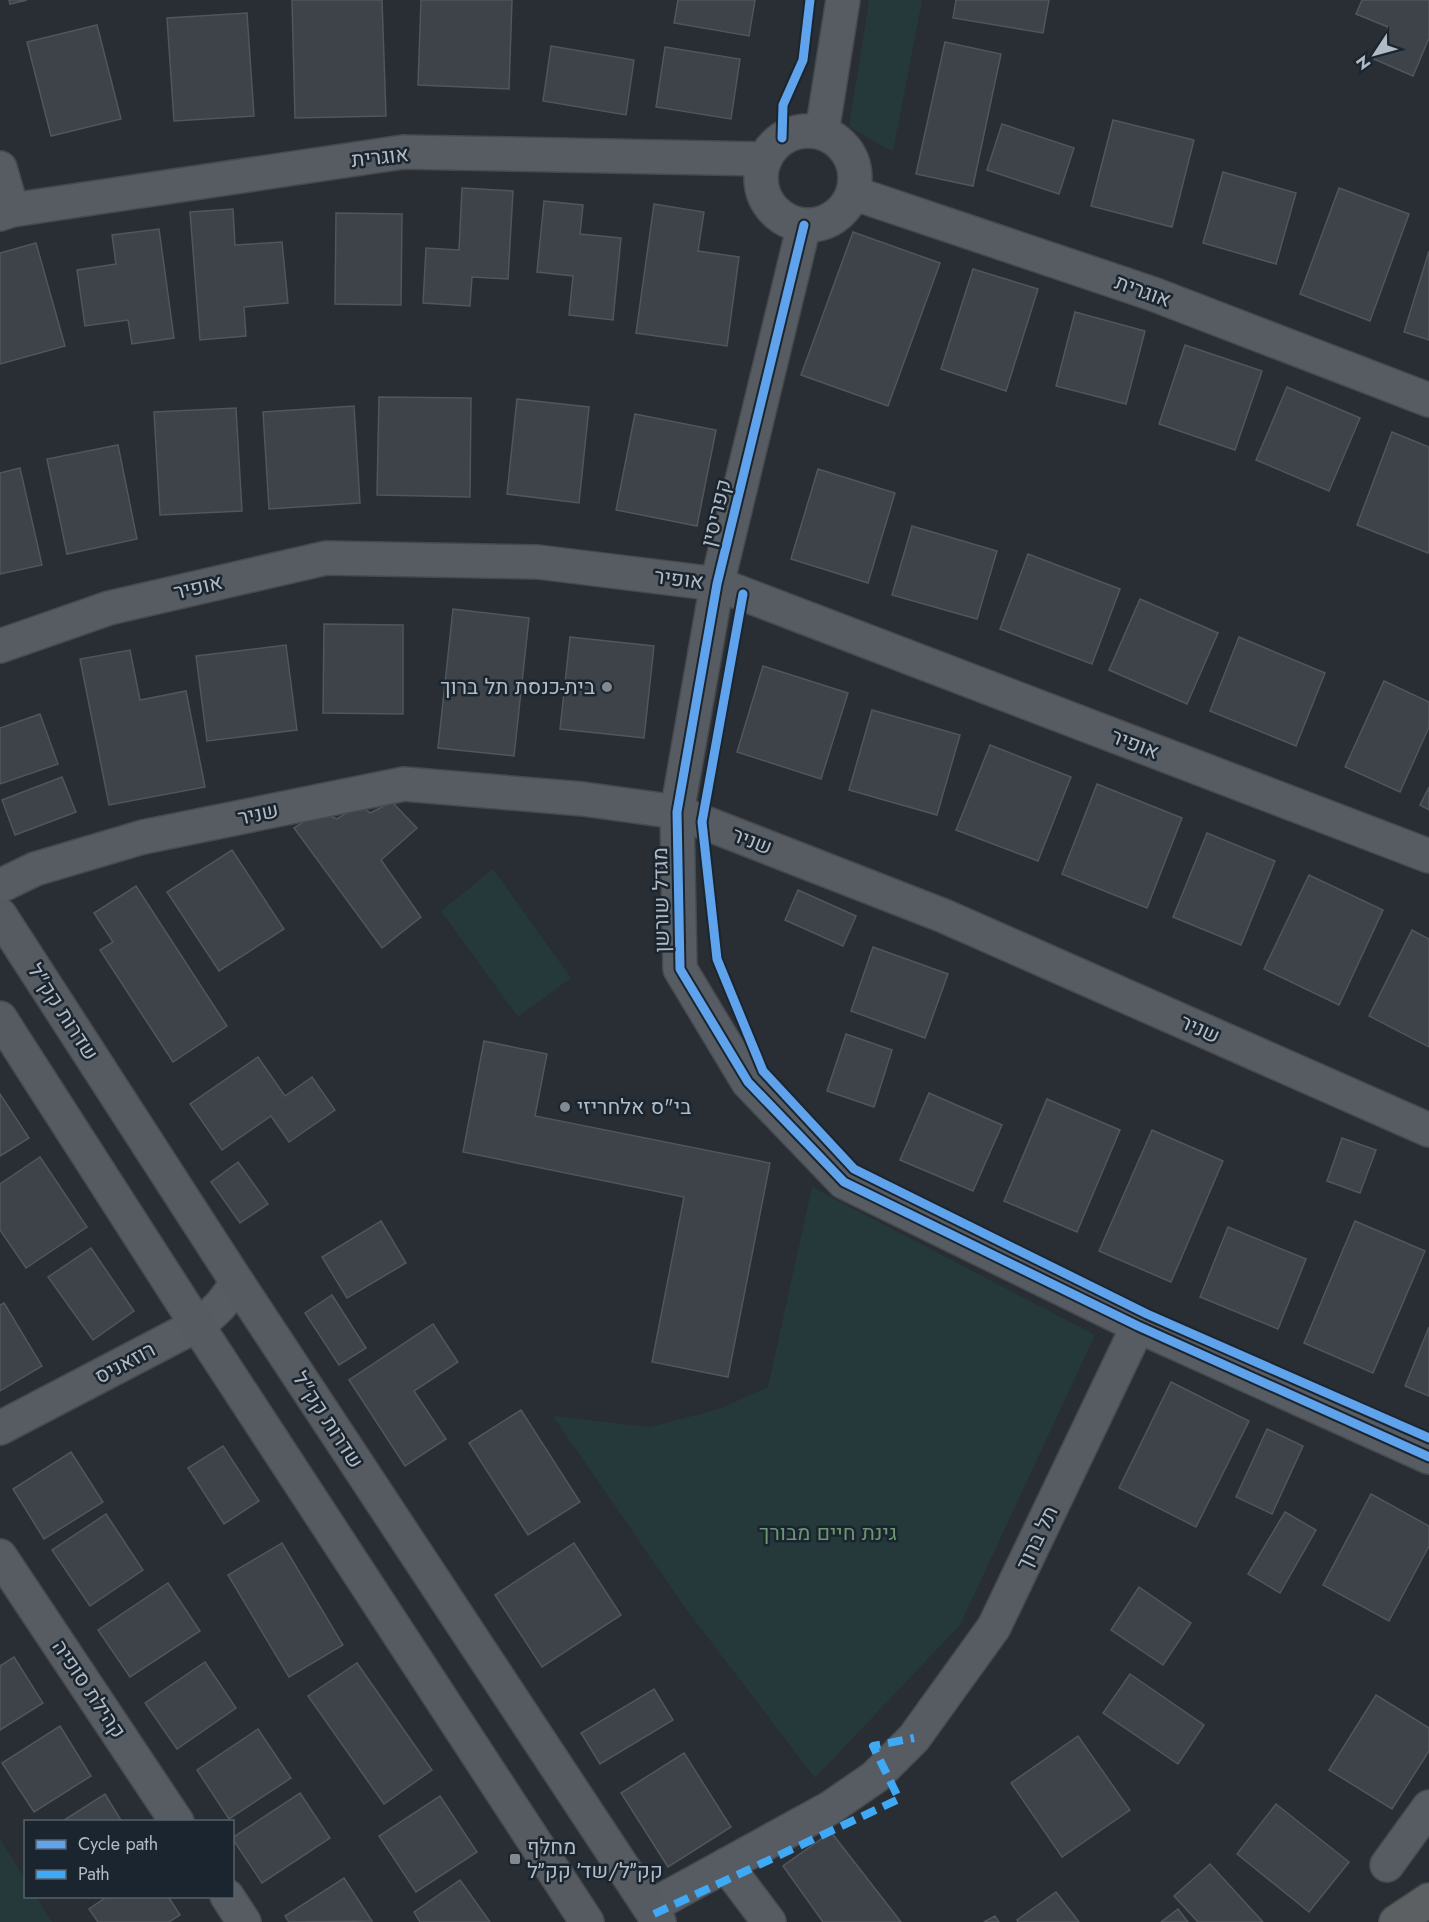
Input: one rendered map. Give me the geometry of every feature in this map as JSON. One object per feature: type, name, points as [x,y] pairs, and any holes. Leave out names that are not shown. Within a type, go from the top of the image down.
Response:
[{"type":"highway","points":[[1396,1922],[1429,1900]]},
{"type":"main road","name":"שדרות קק\"ל","points":[[0,915],[237,1282],[654,1915]]},
{"type":"main road","points":[[0,1018],[586,1922]]},
{"type":"street","points":[[822,132],[843,0]]},
{"type":"street","points":[[808,130],[822,132],[835,139],[846,150],[854,163],[856,178],[853,193],[846,207],[834,217],[820,223],[804,225],[790,221],[777,213],[768,202],[762,188],[761,173],[772,147],[789,135],[808,130]]},
{"type":"street","name":"אוגרית","points":[[6,212],[403,152],[765,159]]},
{"type":"street","points":[[0,168],[6,212]]},
{"type":"street","name":"אוגרית","points":[[853,193],[1152,294],[1429,400]]},
{"type":"street","name":"קפריסין","points":[[677,812],[717,584],[804,225]]},
{"type":"street","name":"אופיר","points":[[0,646],[109,608],[326,558],[538,562],[717,584],[1429,856]]},
{"type":"street","name":"שניר","points":[[0,886],[35,869],[143,837],[404,784],[583,799],[677,812],[944,916],[1429,1130]]},
{"type":"street","name":"מגדל שורשן","points":[[677,812],[680,969],[748,1082],[844,1182],[1138,1326],[1429,1457]]},
{"type":"street","name":"רוזאניס","points":[[0,1428],[197,1325],[214,1314],[227,1299],[237,1282]]},
{"type":"street","name":"תל ברוך","points":[[654,1915],[726,1865],[830,1808],[875,1777],[914,1738],[994,1627],[1138,1326]]},
{"type":"street","name":"קהילת סופיה","points":[[0,1556],[176,1820]]},
{"type":"street","points":[[1388,1865],[1429,1807]]},
{"type":"street","points":[[726,1865],[769,1922]]},
{"type":"street","points":[[228,1898],[244,1922]]},
{"type":"green space","points":[[869,0],[922,0],[893,152],[849,127]]},
{"type":"green space","points":[[493,869],[571,978],[518,1017],[441,911]]},
{"type":"green space","name":"גינת חיים מבורך","points":[[812,1187],[1095,1335],[960,1625],[815,1778],[686,1609],[553,1416],[650,1427],[719,1409],[768,1387]]},
{"type":"green space","points":[[0,1839],[24,1877],[24,1898],[37,1898],[52,1922],[0,1922]]},
{"type":"building","points":[[9,0],[27,0],[10,4]]},
{"type":"building","points":[[292,0],[382,0],[386,116],[295,118]]},
{"type":"building","points":[[421,0],[512,0],[509,89],[418,85]]},
{"type":"building","points":[[678,0],[755,0],[749,36],[674,23]]},
{"type":"building","points":[[956,0],[1049,0],[1043,33],[953,18]]},
{"type":"building","points":[[1362,0],[1429,0],[1429,38],[1413,76],[1374,59],[1388,27],[1356,14]]},
{"type":"building","points":[[247,13],[254,116],[174,121],[167,18]]},
{"type":"building","points":[[97,25],[121,119],[51,136],[27,42]]},
{"type":"building","points":[[945,42],[1001,54],[973,186],[916,174]]},
{"type":"building","points":[[551,46],[634,60],[626,115],[543,101]]},
{"type":"building","points":[[665,47],[740,59],[731,119],[656,107]]},
{"type":"building","points":[[1113,120],[1194,140],[1172,227],[1091,206]]},
{"type":"building","points":[[1002,124],[1074,148],[1059,194],[987,170]]},
{"type":"building","points":[[1223,172],[1296,193],[1276,264],[1203,243]]},
{"type":"building","points":[[462,188],[513,191],[508,279],[472,277],[470,306],[423,303],[426,248],[459,250]]},
{"type":"building","points":[[1339,188],[1409,214],[1370,321],[1300,294]]},
{"type":"building","points":[[544,201],[583,205],[580,234],[621,238],[613,320],[569,315],[573,276],[537,272]]},
{"type":"building","points":[[654,204],[704,212],[698,251],[739,257],[727,346],[636,333]]},
{"type":"building","points":[[233,209],[235,245],[282,242],[288,303],[244,307],[246,336],[200,340],[190,212]]},
{"type":"building","points":[[336,213],[402,214],[401,305],[335,304]]},
{"type":"building","points":[[159,229],[174,338],[132,344],[128,320],[85,326],[77,270],[116,264],[112,235]]},
{"type":"building","points":[[853,232],[940,263],[888,406],[801,375]]},
{"type":"building","points":[[36,243],[65,346],[0,364],[0,253]]},
{"type":"building","points":[[1429,251],[1429,340],[1404,332]]},
{"type":"building","points":[[973,269],[1038,289],[1006,391],[941,369]]},
{"type":"building","points":[[1075,312],[1145,331],[1126,404],[1056,386]]},
{"type":"building","points":[[1185,345],[1262,371],[1235,450],[1159,424]]},
{"type":"building","points":[[1287,387],[1360,418],[1329,491],[1256,460]]},
{"type":"building","points":[[379,397],[471,398],[470,497],[377,495]]},
{"type":"building","points":[[517,399],[589,407],[579,503],[507,494]]},
{"type":"building","points":[[354,406],[360,503],[269,509],[263,412]]},
{"type":"building","points":[[236,408],[242,511],[160,515],[154,412]]},
{"type":"building","points":[[635,414],[716,430],[697,526],[616,510]]},
{"type":"building","points":[[1392,432],[1429,447],[1428,553],[1357,525]]},
{"type":"building","points":[[118,445],[137,539],[67,554],[47,459]]},
{"type":"building","points":[[20,468],[42,565],[0,574],[0,473]]},
{"type":"building","points":[[818,469],[895,493],[868,583],[791,559]]},
{"type":"building","points":[[912,526],[997,551],[977,619],[892,595]]},
{"type":"building","points":[[1028,554],[1120,589],[1092,664],[1000,629]]},
{"type":"building","points":[[1140,599],[1218,633],[1187,704],[1109,670]]},
{"type":"building","points":[[453,609],[529,618],[514,756],[438,748]]},
{"type":"building","points":[[324,624],[403,625],[403,714],[323,713]]},
{"type":"building","name":"בית-כנסת תל ברוך","points":[[570,637],[654,646],[644,738],[560,729]]},
{"type":"building","points":[[1239,637],[1325,673],[1296,746],[1210,711]]},
{"type":"building","points":[[286,645],[297,730],[207,741],[196,656]]},
{"type":"building","points":[[130,650],[140,700],[186,691],[205,787],[109,805],[80,659]]},
{"type":"building","points":[[763,666],[848,693],[821,779],[737,752]]},
{"type":"building","points":[[1384,681],[1429,702],[1429,727],[1400,792],[1345,767]]},
{"type":"building","points":[[872,710],[960,735],[937,815],[849,790]]},
{"type":"building","points":[[40,714],[58,764],[0,784],[0,728]]},
{"type":"building","points":[[990,745],[1071,777],[1038,861],[956,830]]},
{"type":"building","points":[[62,777],[76,812],[15,835],[2,800]]},
{"type":"building","points":[[1097,784],[1182,818],[1147,908],[1062,874]]},
{"type":"building","points":[[1429,787],[1429,810],[1420,805]]},
{"type":"building","points":[[392,802],[417,828],[381,860],[421,917],[382,948],[294,828],[319,812],[337,819],[360,805],[370,813]]},
{"type":"building","points":[[1207,833],[1275,861],[1241,945],[1173,917]]},
{"type":"building","points":[[232,850],[284,929],[219,971],[167,892]]},
{"type":"building","points":[[1309,875],[1383,910],[1339,1005],[1264,969]]},
{"type":"building","points":[[136,886],[227,1026],[173,1062],[100,950],[113,942],[94,913]]},
{"type":"building","points":[[798,890],[856,916],[843,946],[785,920]]},
{"type":"building","points":[[1412,930],[1429,939],[1429,1047],[1369,1016]]},
{"type":"building","points":[[873,947],[948,974],[925,1038],[851,1011]]},
{"type":"building","points":[[846,1034],[892,1050],[874,1107],[827,1091]]},
{"type":"building","points":[[484,1041],[547,1054],[535,1116],[770,1163],[728,1377],[652,1362],[684,1197],[463,1152]]},
{"type":"building","points":[[258,1057],[285,1096],[312,1077],[335,1110],[289,1142],[271,1116],[222,1150],[190,1104]]},
{"type":"building","points":[[929,1093],[1002,1125],[973,1191],[900,1160]]},
{"type":"building","points":[[0,1094],[29,1138],[0,1156]]},
{"type":"building","points":[[1047,1099],[1120,1130],[1077,1232],[1004,1201]]},
{"type":"building","points":[[1152,1130],[1223,1161],[1171,1282],[1099,1251]]},
{"type":"building","points":[[1342,1138],[1376,1150],[1360,1193],[1327,1181]]},
{"type":"building","points":[[40,1157],[87,1227],[26,1268],[0,1230],[0,1184]]},
{"type":"building","points":[[238,1162],[268,1204],[240,1223],[211,1182]]},
{"type":"building","points":[[381,1221],[406,1263],[347,1298],[322,1257]]},
{"type":"building","points":[[1355,1221],[1425,1251],[1373,1373],[1304,1343]]},
{"type":"building","points":[[1228,1227],[1306,1259],[1278,1329],[1200,1297]]},
{"type":"building","points":[[91,1248],[134,1311],[93,1340],[48,1277]]},
{"type":"building","points":[[332,1295],[366,1348],[339,1365],[305,1313]]},
{"type":"building","points":[[4,1303],[42,1366],[0,1391],[0,1305]]},
{"type":"building","points":[[433,1324],[458,1362],[414,1391],[446,1439],[405,1466],[349,1380]]},
{"type":"building","points":[[1429,1327],[1429,1396],[1405,1386]]},
{"type":"building","points":[[1171,1382],[1249,1421],[1196,1527],[1119,1488]]},
{"type":"building","points":[[521,1410],[580,1502],[528,1535],[469,1443]]},
{"type":"building","points":[[1267,1429],[1303,1446],[1272,1514],[1236,1497]]},
{"type":"building","points":[[223,1446],[259,1501],[224,1524],[188,1468]]},
{"type":"building","points":[[71,1452],[103,1502],[44,1539],[13,1489]]},
{"type":"building","points":[[1371,1494],[1429,1526],[1429,1546],[1389,1621],[1323,1585]]},
{"type":"building","points":[[1285,1512],[1316,1530],[1280,1593],[1248,1574]]},
{"type":"building","points":[[106,1514],[143,1570],[90,1606],[52,1550]]},
{"type":"building","points":[[282,1543],[343,1645],[289,1677],[228,1575]]},
{"type":"building","points":[[574,1543],[621,1615],[542,1667],[495,1595]]},
{"type":"building","points":[[168,1583],[200,1631],[130,1677],[98,1630]]},
{"type":"building","points":[[1139,1587],[1191,1623],[1163,1665],[1111,1630]]},
{"type":"building","points":[[14,1657],[43,1703],[0,1730],[0,1666]]},
{"type":"building","points":[[205,1662],[236,1708],[177,1749],[145,1703]]},
{"type":"building","points":[[357,1663],[432,1770],[384,1804],[308,1696]]},
{"type":"building","points":[[1130,1674],[1204,1725],[1178,1764],[1103,1713]]},
{"type":"building","points":[[654,1689],[673,1720],[600,1764],[581,1733]]},
{"type":"building","points":[[1376,1695],[1429,1728],[1429,1751],[1392,1809],[1329,1770]]},
{"type":"building","points":[[60,1726],[91,1776],[34,1812],[2,1763]]},
{"type":"building","points":[[258,1729],[291,1778],[229,1819],[197,1770]]},
{"type":"building","points":[[1078,1736],[1130,1810],[1062,1857],[1011,1783]]},
{"type":"building","points":[[684,1753],[731,1827],[668,1867],[621,1793]]},
{"type":"building","points":[[300,1793],[330,1838],[262,1883],[234,1841],[234,1837]]},
{"type":"building","points":[[105,1794],[121,1820],[64,1820]]},
{"type":"building","points":[[440,1796],[477,1852],[416,1892],[379,1836]]},
{"type":"building","points":[[1276,1804],[1349,1862],[1309,1912],[1237,1854]]},
{"type":"building","points":[[831,1832],[901,1922],[823,1922],[783,1866]]},
{"type":"building","points":[[1210,1864],[1263,1922],[1198,1922],[1174,1896]]},
{"type":"building","points":[[344,1878],[372,1921],[289,1922],[285,1916]]},
{"type":"building","points":[[460,1880],[490,1922],[420,1922],[414,1912]]},
{"type":"building","points":[[1056,1892],[1079,1922],[1018,1922],[1017,1920]]},
{"type":"building","points":[[105,1898],[169,1898],[180,1915],[169,1922],[98,1922],[89,1909]]},
{"type":"building","points":[[1178,1909],[1188,1922],[1161,1922]]},
{"type":"building","points":[[995,1916],[999,1922],[984,1922]]},
{"type":"marked path","points":[[654,1914],[899,1799],[873,1746],[914,1738]]},
{"type":"cycle path","points":[[782,138],[783,105],[803,60],[810,0]]},
{"type":"cycle path","points":[[804,225],[717,584],[677,812],[680,969],[748,1082],[844,1182],[1138,1326],[1429,1457]]},
{"type":"cycle path","points":[[743,594],[702,822],[717,959],[763,1071],[854,1169],[1147,1314],[1429,1438]]},
{"type":"place","name":"בית-כנסת תל ברוך","points":[[607,687]]},
{"type":"place","name":"בי\"ס אלחריזי","points":[[565,1107]]},
{"type":"place","name":"מחלף קק״ל/שד׳ קק״ל","points":[[515,1859]]}]
